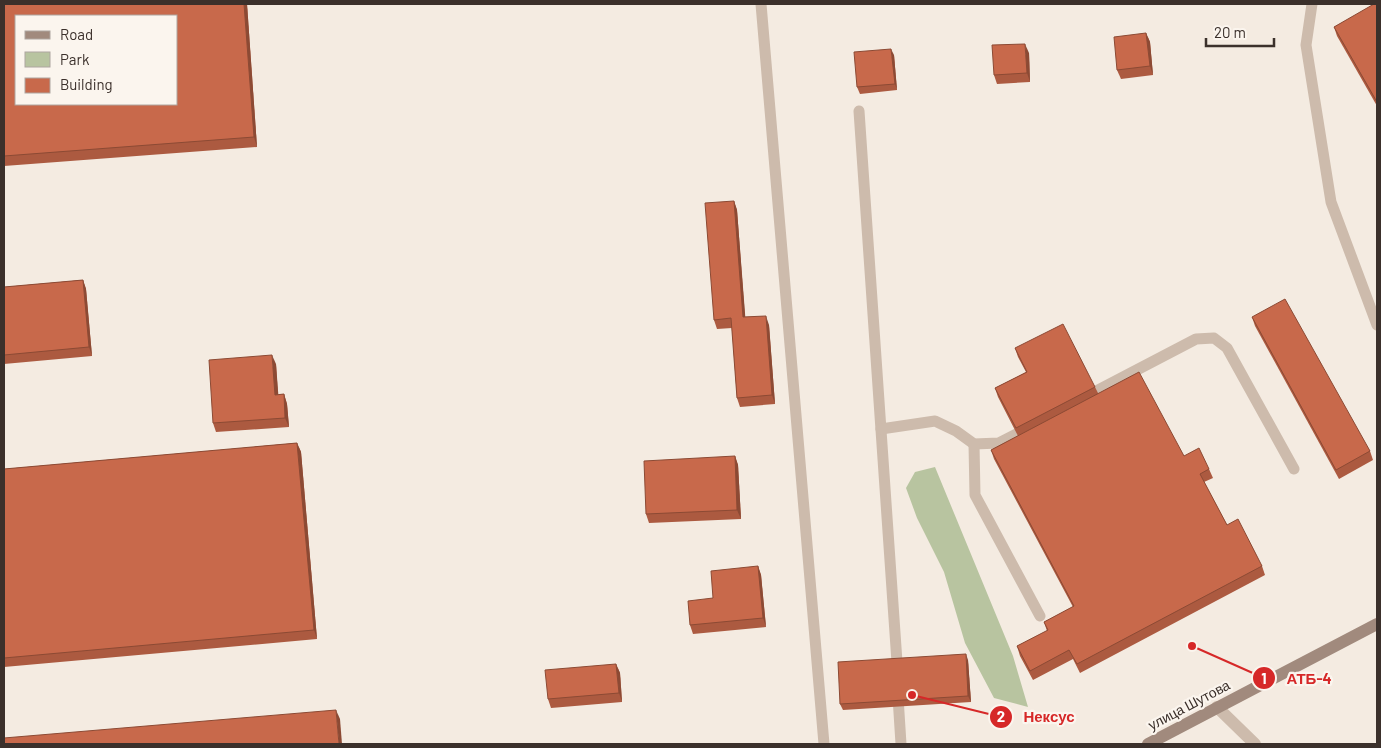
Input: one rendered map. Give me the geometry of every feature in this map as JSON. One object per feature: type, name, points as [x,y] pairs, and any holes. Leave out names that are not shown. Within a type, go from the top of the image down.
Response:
[{"type":"street","name":"улица Шутова","points":[[1148,744],[1377,624]]},
{"type":"street","points":[[1217,707],[1255,744]]},
{"type":"lane","points":[[762,4],[824,744]]},
{"type":"lane","points":[[1312,4],[1306,45],[1331,202],[1377,325]]},
{"type":"lane","points":[[859,111],[897,662]]},
{"type":"lane","points":[[1076,402],[1196,338],[1214,338],[1227,348],[1294,470]]},
{"type":"lane","points":[[881,429],[935,422],[956,431],[974,444],[998,443],[1041,420]]},
{"type":"lane","points":[[974,444],[976,495],[1040,616]]},
{"type":"lane","points":[[898,697],[901,744]]},
{"type":"green space","points":[[935,467],[1013,656],[1028,707],[994,698],[965,643],[944,572],[917,518],[906,488],[915,472]]},
{"type":"building","points":[[4,4],[244,4],[254,137],[4,156]]},
{"type":"building","points":[[1377,4],[1377,102],[1334,27]]},
{"type":"building","points":[[1146,33],[1150,66],[1117,70],[1114,37]]},
{"type":"building","points":[[1025,44],[1027,73],[994,75],[992,45]]},
{"type":"building","points":[[891,49],[895,84],[857,87],[854,52]]},
{"type":"building","points":[[734,201],[743,317],[766,316],[772,395],[737,398],[731,318],[714,320],[705,203]]},
{"type":"building","points":[[83,280],[89,347],[4,355],[4,287]]},
{"type":"building","points":[[1285,299],[1370,451],[1336,470],[1252,317]]},
{"type":"building","points":[[1063,324],[1095,387],[1016,428],[995,388],[1027,372],[1015,348]]},
{"type":"building","points":[[272,355],[275,395],[284,394],[285,418],[213,423],[209,360]]},
{"type":"building","points":[[1139,372],[1184,456],[1199,448],[1209,469],[1200,474],[1227,525],[1238,519],[1262,566],[1077,664],[1069,650],[1030,671],[1017,646],[1048,630],[1044,622],[1074,606],[991,450]]},
{"type":"building","points":[[297,443],[314,630],[4,658],[4,469]]},
{"type":"building","points":[[735,456],[737,510],[646,514],[644,461]]},
{"type":"building","points":[[758,566],[763,618],[690,625],[688,601],[713,598],[711,571]]},
{"type":"building","points":[[966,654],[968,696],[840,704],[838,662]]},
{"type":"building","points":[[616,664],[619,693],[548,699],[545,670]]},
{"type":"building","points":[[336,710],[339,744],[4,744],[4,738]]},
{"type":"place","name":"АТБ-4","points":[[1192,646]]},
{"type":"place","name":"Нексус","points":[[912,695]]}]
